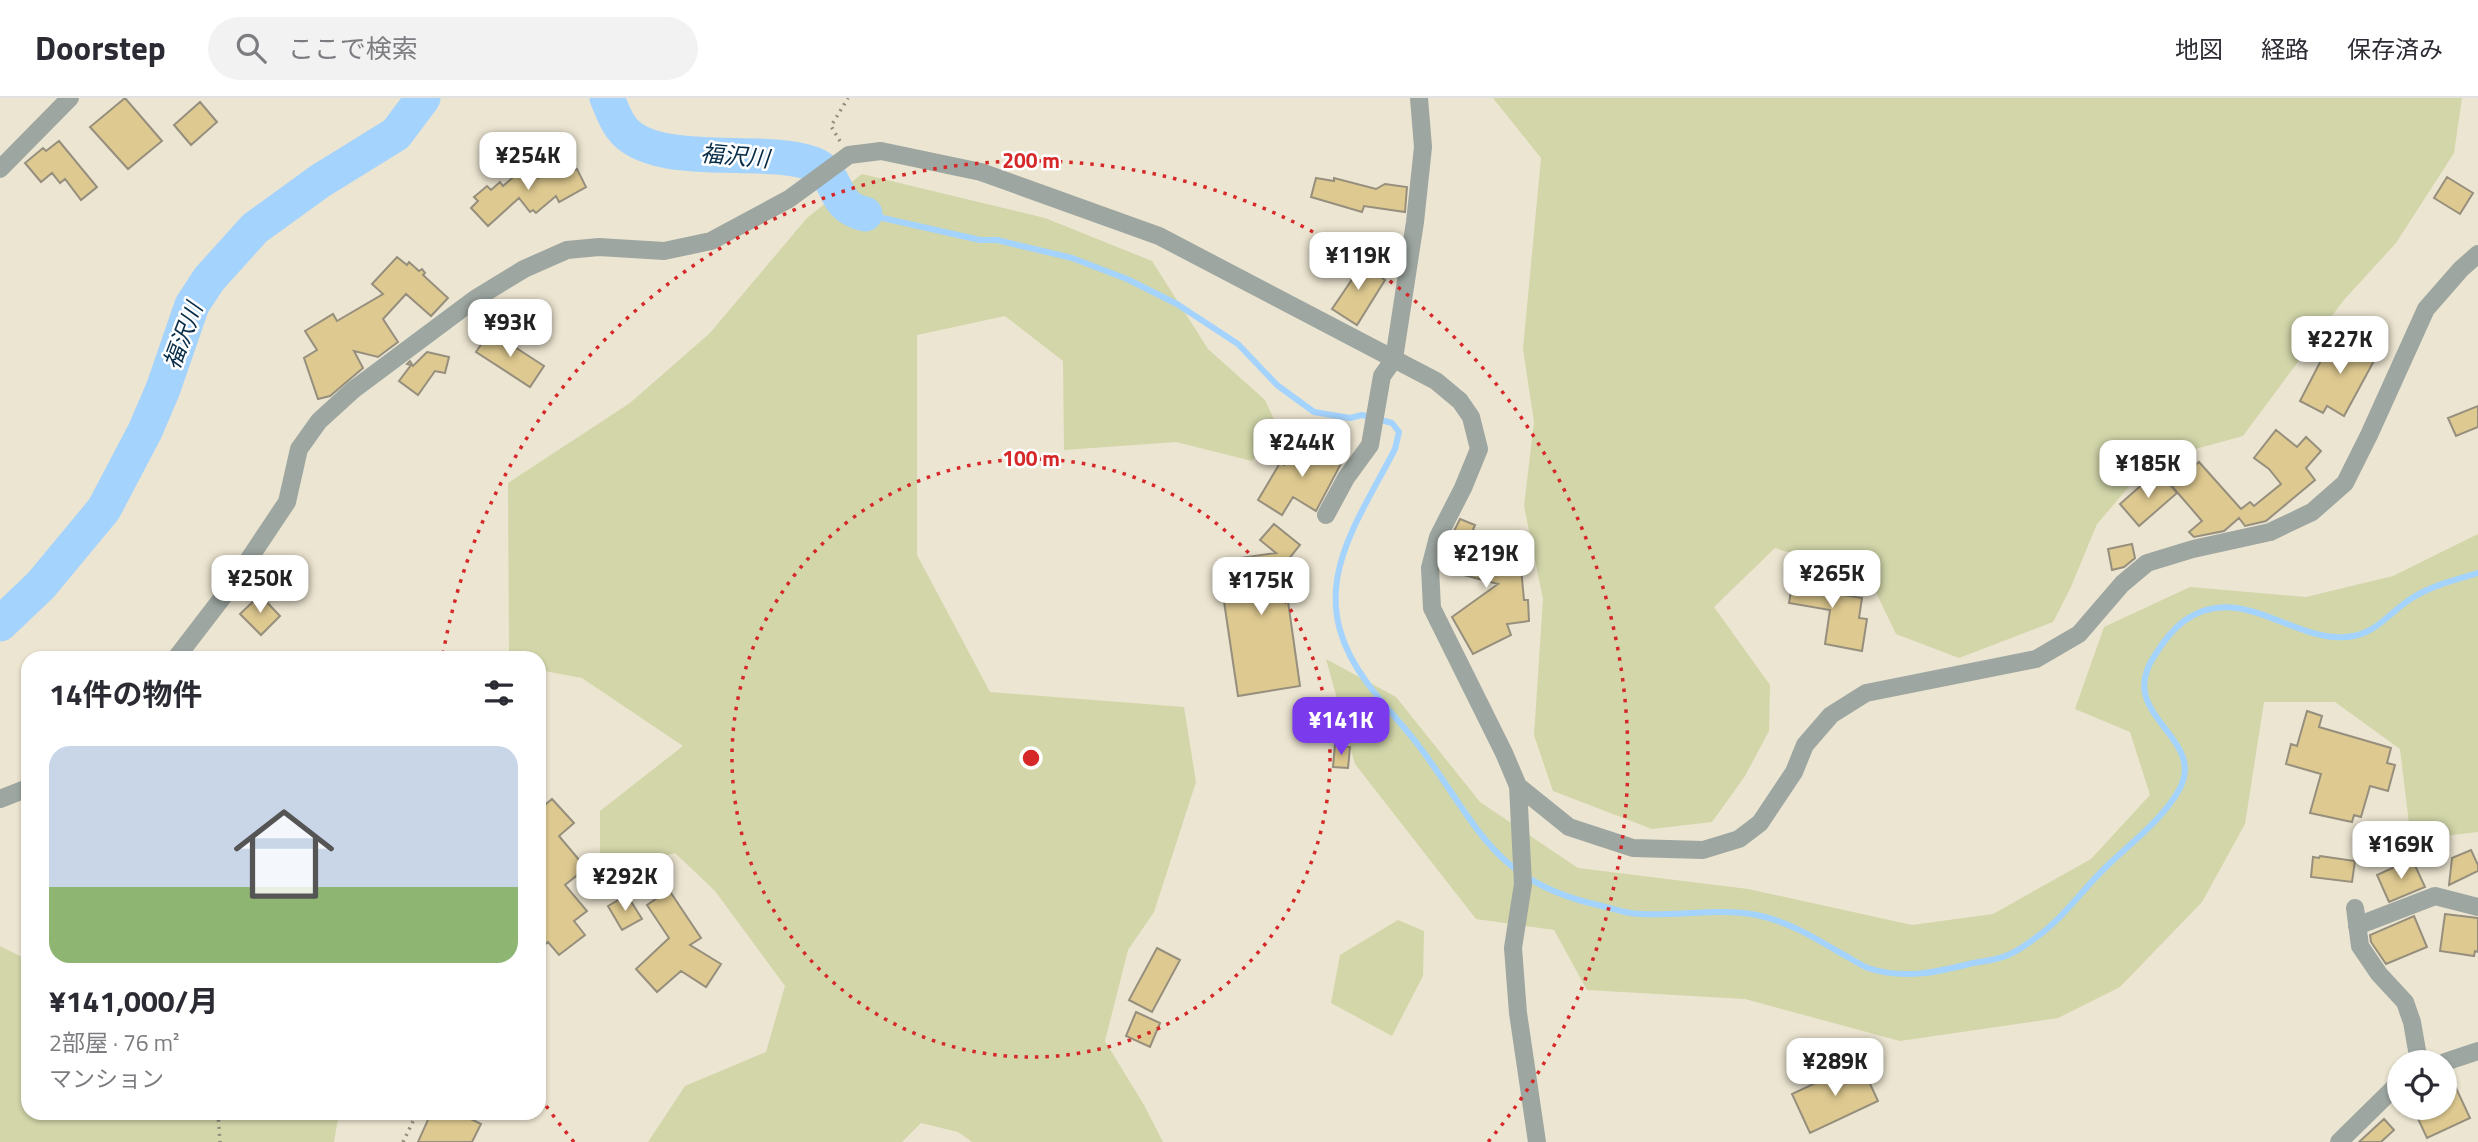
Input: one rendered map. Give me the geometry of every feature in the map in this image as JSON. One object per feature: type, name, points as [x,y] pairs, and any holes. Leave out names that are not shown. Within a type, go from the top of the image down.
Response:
[{"type":"street","points":[[0,169],[70,98]]},
{"type":"street","points":[[1326,514],[1346,478],[1370,446],[1382,376],[1394,359],[1415,222],[1423,147],[1419,98]]},
{"type":"street","points":[[181,651],[229,589],[287,502],[299,449],[319,421],[353,390],[475,299],[524,269],[567,250],[599,247],[664,251],[711,241],[789,199],[849,155],[881,151],[981,172],[1159,236],[1436,381],[1460,401],[1471,416],[1479,449],[1438,537],[1430,568],[1432,608],[1518,786],[1523,884],[1513,948],[1518,1013],[1537,1142]]},
{"type":"street","points":[[1518,786],[1569,827],[1633,848],[1703,850],[1739,839],[1760,823],[1794,772],[1805,745],[1831,715],[1866,693],[2036,659],[2079,634],[2122,584],[2147,563],[2193,549],[2270,532],[2312,512],[2345,483],[2426,309],[2478,254]]},
{"type":"street","points":[[0,799],[21,791]]},
{"type":"street","points":[[2417,1050],[2405,1002],[2379,974],[2360,946],[2356,917],[2435,896],[2478,907]]},
{"type":"street","points":[[2457,1058],[2478,1051]]},
{"type":"street","points":[[2339,1142],[2387,1095]]},
{"type":"path","points":[[848,98],[831,125],[849,155]]},
{"type":"path","points":[[218,1120],[220,1142]]},
{"type":"path","points":[[403,1142],[414,1120]]},
{"type":"green space","points":[[1493,98],[2462,98],[2454,153],[2396,243],[2343,301],[2243,436],[2151,461],[2097,524],[2053,622],[1959,658],[1896,634],[1869,578],[1775,548],[1714,607],[1770,685],[1769,731],[1745,776],[1712,822],[1652,829],[1553,791],[1534,735],[1543,599],[1524,506],[1534,422],[1523,349],[1541,158]]},
{"type":"green space","points":[[862,174],[1045,218],[1152,261],[1208,349],[1265,400],[1278,428],[1252,461],[1176,442],[1064,450],[1063,361],[1005,316],[917,335],[917,555],[990,692],[1184,707],[1196,782],[1154,912],[1128,950],[1105,1041],[1163,1142],[972,1142],[958,1132],[921,1123],[902,1142],[648,1142],[685,1086],[766,1052],[785,986],[715,891],[675,853],[600,873],[600,811],[683,746],[582,678],[546,671],[546,651],[509,651],[508,483],[630,403],[710,333],[807,218]]},
{"type":"green space","points":[[2478,534],[2478,832],[2411,840],[2400,749],[2335,702],[2264,702],[2245,824],[2202,902],[2120,987],[2058,1018],[1900,1041],[1745,999],[1587,990],[1554,930],[1476,919],[1355,764],[1326,659],[1396,697],[1480,802],[1578,868],[1748,889],[1912,925],[1993,914],[2091,859],[2150,795],[2130,732],[2075,709],[2104,627],[2190,587],[2306,597],[2393,576]]},
{"type":"green space","points":[[1398,920],[1424,931],[1423,976],[1392,1036],[1331,1003],[1340,955]]},
{"type":"green space","points":[[0,946],[21,956],[21,1120],[338,1120],[334,1142],[0,1142]]},
{"type":"building","points":[[125,98],[162,141],[128,169],[90,127]]},
{"type":"building","points":[[200,102],[217,122],[191,145],[174,125]]},
{"type":"building","points":[[59,141],[97,187],[81,200],[65,179],[60,183],[52,173],[41,182],[25,163],[43,148],[46,151]]},
{"type":"building","points":[[566,163],[571,172],[577,169],[586,187],[559,202],[556,196],[536,213],[533,210],[530,212],[519,198],[488,226],[471,208],[478,201],[474,197],[487,186],[491,190],[500,182],[503,186],[518,173],[523,179],[532,171],[538,178]]},
{"type":"building","points":[[2447,177],[2473,193],[2460,214],[2434,198]]},
{"type":"building","points":[[1316,178],[1334,181],[1334,178],[1376,189],[1385,184],[1407,187],[1405,212],[1364,206],[1362,212],[1311,197]]},
{"type":"building","points":[[397,257],[407,265],[409,262],[419,271],[422,269],[425,273],[423,275],[448,298],[431,316],[406,294],[383,319],[398,342],[378,357],[354,351],[363,368],[330,396],[318,399],[304,358],[317,350],[305,331],[333,314],[337,321],[383,294],[372,284]]},
{"type":"building","points":[[1352,258],[1385,280],[1357,325],[1332,309],[1353,278],[1343,272]]},
{"type":"building","points":[[490,331],[544,366],[530,387],[476,352]]},
{"type":"building","points":[[2353,333],[2381,348],[2344,416],[2327,406],[2323,413],[2300,401],[2329,345],[2343,353]]},
{"type":"building","points":[[427,352],[449,357],[445,373],[435,371],[418,395],[399,381],[411,365],[407,364],[410,361],[413,366]]},
{"type":"building","points":[[2478,406],[2478,427],[2456,436],[2448,418]]},
{"type":"building","points":[[2276,430],[2297,447],[2306,437],[2321,451],[2306,468],[2315,480],[2266,521],[2245,526],[2239,518],[2224,531],[2194,537],[2189,532],[2202,521],[2171,485],[2199,462],[2241,509],[2250,502],[2254,506],[2281,484],[2269,469],[2254,458]]},
{"type":"building","points":[[1295,446],[1345,456],[1316,511],[1293,497],[1282,515],[1258,500],[1280,463],[1284,465]]},
{"type":"building","points":[[2162,475],[2177,493],[2139,526],[2120,504],[2146,481],[2150,486]]},
{"type":"building","points":[[1460,519],[1475,525],[1466,547],[1506,543],[1508,570],[1521,568],[1524,600],[1528,600],[1529,621],[1507,624],[1511,635],[1473,654],[1452,617],[1498,584],[1441,569],[1449,541]]},
{"type":"building","points":[[1274,524],[1300,545],[1283,566],[1300,686],[1238,696],[1218,561],[1276,553],[1260,540]]},
{"type":"building","points":[[2132,544],[2135,558],[2124,567],[2112,570],[2108,549]]},
{"type":"building","points":[[1794,574],[1829,580],[1828,584],[1839,585],[1837,594],[1862,598],[1859,618],[1867,619],[1862,651],[1825,644],[1830,610],[1789,603]]},
{"type":"building","points":[[260,595],[280,616],[261,635],[240,614]]},
{"type":"building","points":[[2307,711],[2322,716],[2319,727],[2391,748],[2387,763],[2395,765],[2388,791],[2370,786],[2361,817],[2354,815],[2352,822],[2310,813],[2321,774],[2286,764],[2291,744],[2297,746]]},
{"type":"building","points":[[1335,745],[1350,747],[1348,768],[1333,767]]},
{"type":"building","points":[[552,799],[574,823],[559,836],[586,868],[565,885],[587,911],[574,921],[585,935],[559,955],[548,942],[546,944],[546,804]]},
{"type":"building","points":[[2471,850],[2478,871],[2449,885],[2452,858]]},
{"type":"building","points":[[2313,857],[2355,861],[2352,882],[2311,877]]},
{"type":"building","points":[[2412,859],[2425,887],[2389,902],[2377,875]]},
{"type":"building","points":[[669,890],[701,938],[690,945],[721,964],[706,987],[681,971],[657,992],[636,969],[669,938],[647,905]]},
{"type":"building","points":[[627,895],[642,919],[622,930],[608,906]]},
{"type":"building","points":[[2445,914],[2478,918],[2478,952],[2475,951],[2474,956],[2440,951]]},
{"type":"building","points":[[2414,916],[2427,947],[2386,964],[2371,942],[2370,935]]},
{"type":"building","points":[[1157,948],[1180,960],[1152,1012],[1129,1000]]},
{"type":"building","points":[[1136,1012],[1160,1023],[1150,1047],[1126,1036]]},
{"type":"building","points":[[1860,1062],[1878,1101],[1810,1133],[1792,1094]]},
{"type":"building","points":[[2457,1090],[2470,1118],[2427,1138],[2419,1120],[2457,1120]]},
{"type":"building","points":[[2384,1119],[2394,1130],[2381,1142],[2359,1142]]},
{"type":"building","points":[[428,1120],[473,1120],[481,1124],[472,1142],[418,1142]]},
{"type":"waterway","name":"福沢川","points":[[0,624],[41,585],[104,509],[145,431],[163,389],[192,305],[209,279],[255,228],[320,181],[396,134],[423,98]]},
{"type":"waterway","name":"福沢川","points":[[607,98],[621,127],[636,140],[657,149],[682,153],[767,156],[813,164],[828,176],[846,204],[865,214]]},
{"type":"waterway","points":[[865,214],[1072,258],[1127,279],[1177,304],[1238,344],[1277,385],[1314,412],[1350,418],[1362,415],[1392,423],[1399,432],[1395,449],[1363,508],[1340,564],[1336,592],[1338,621],[1348,652],[1368,684],[1419,746],[1491,846],[1510,865],[1562,895],[1636,914],[1728,912],[1757,915],[1798,930],[1864,966],[1881,972],[1934,972],[2004,957],[2016,951],[2056,921],[2164,811],[2179,790],[2185,771],[2182,755],[2152,710],[2145,694],[2145,676],[2161,645],[2184,621],[2203,611],[2222,607],[2260,614],[2316,634],[2348,637],[2369,631],[2419,594],[2478,573]]}]
